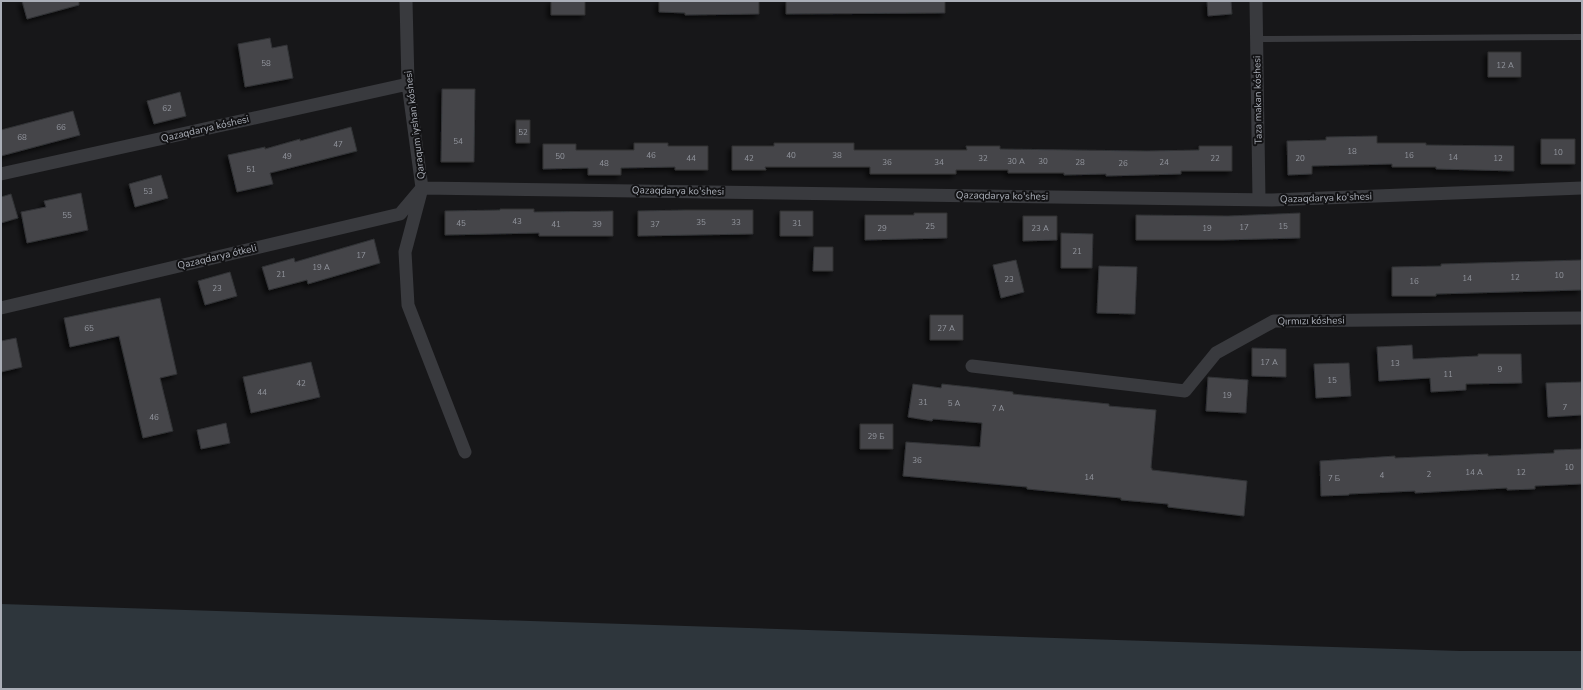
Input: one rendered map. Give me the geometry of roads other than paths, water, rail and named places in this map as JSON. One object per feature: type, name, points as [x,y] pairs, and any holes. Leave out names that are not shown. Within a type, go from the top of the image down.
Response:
[{"type":"street","name":"Qaraqum iyshan kóshesi","points":[[406,1],[408,84],[422,188],[405,252],[408,305],[465,452]]},
{"type":"street","name":"Taza makan kóshesi","points":[[1256,1],[1259,199]]},
{"type":"street","name":"Qazaqdarya kóshesi","points":[[1,174],[408,84]]},
{"type":"street","name":"Qazaqdarya ko'shesi","points":[[422,188],[1259,199],[1582,188]]},
{"type":"street","name":"Qazaqdarya ótkeli","points":[[1,308],[400,214],[422,188]]},
{"type":"street","name":"Qırmızı kóshesi","points":[[972,366],[1185,391],[1216,353],[1274,321],[1582,318]]},
{"type":"lane","points":[[1257,39],[1582,37]]}]
